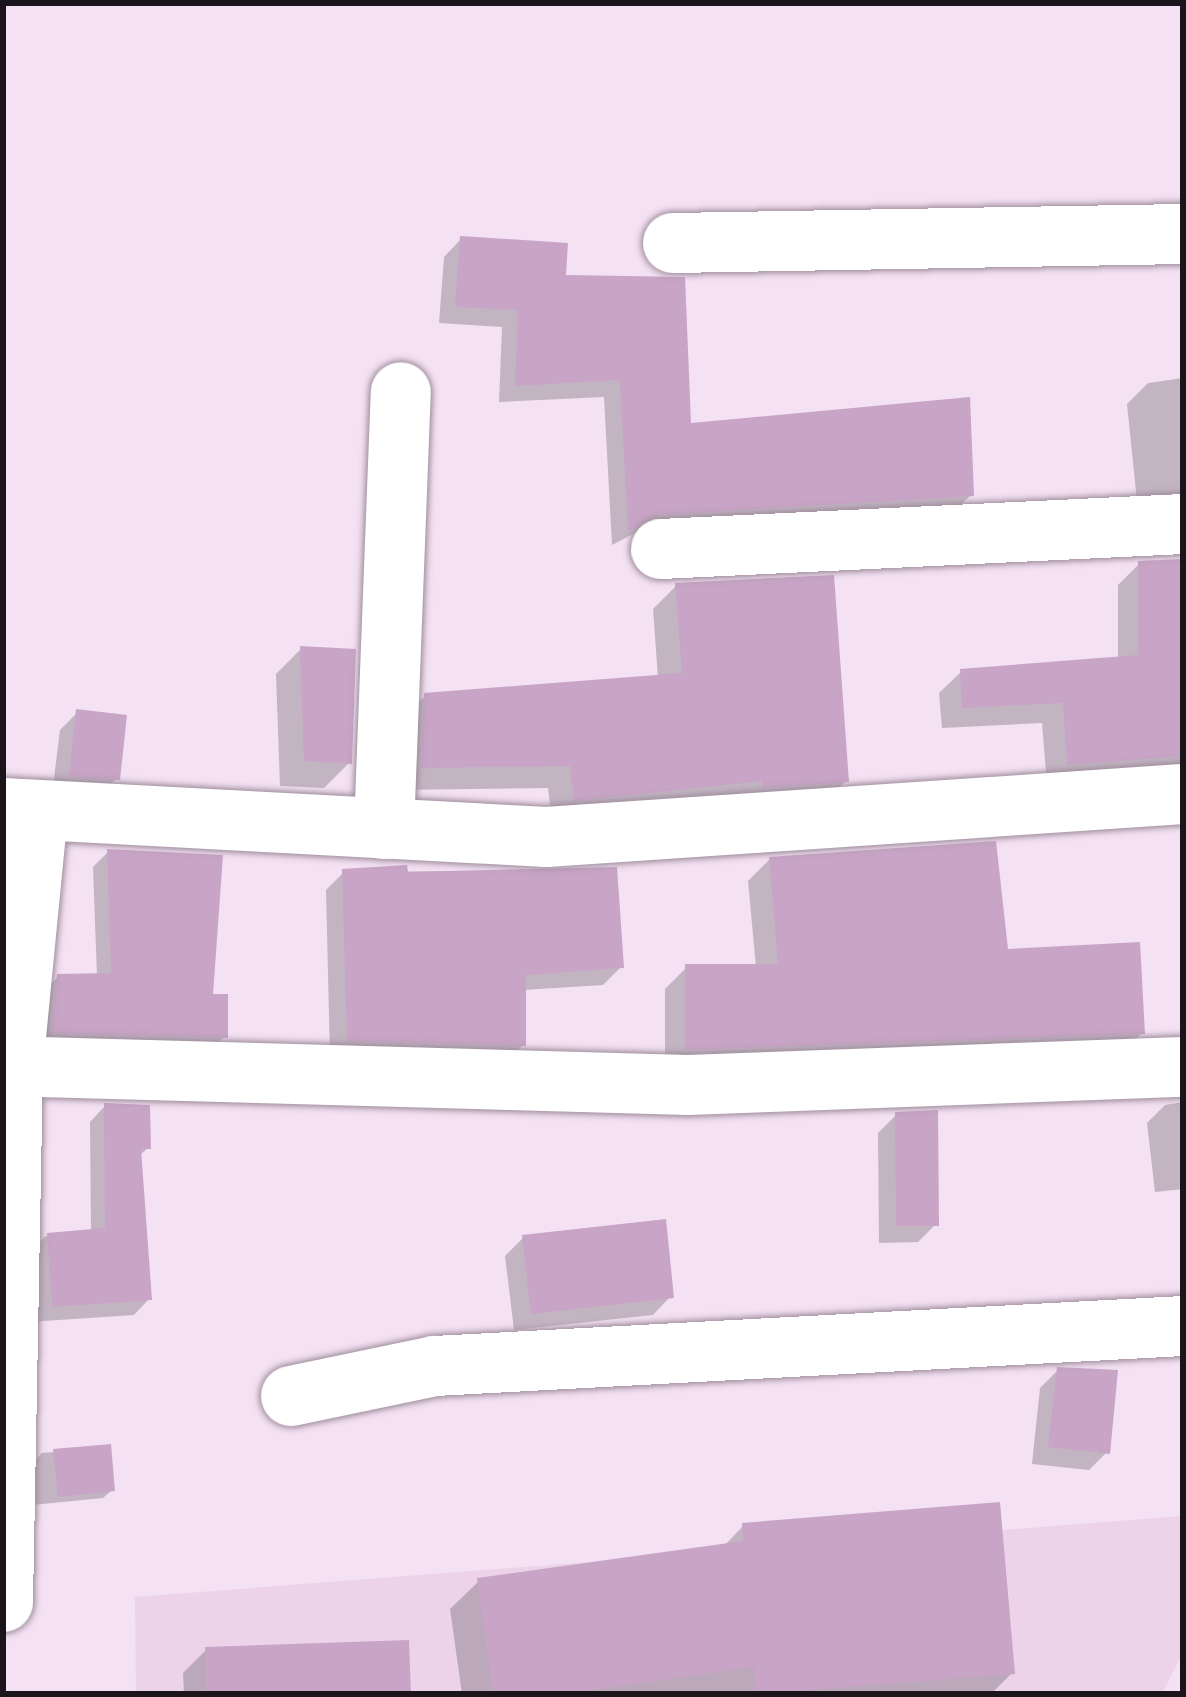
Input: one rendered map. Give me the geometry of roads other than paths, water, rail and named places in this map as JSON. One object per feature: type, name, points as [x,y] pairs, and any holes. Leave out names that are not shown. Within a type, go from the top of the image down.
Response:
[{"type":"street","points":[[673,243],[1183,234]]},
{"type":"street","points":[[384,829],[401,392]]},
{"type":"street","points":[[661,549],[1183,524]]},
{"type":"street","points":[[3,1602],[8,1066],[20,810],[546,837],[1183,794]]},
{"type":"street","points":[[8,1066],[688,1085],[1183,1067]]},
{"type":"street","points":[[291,1396],[434,1366],[1183,1326]]}]
